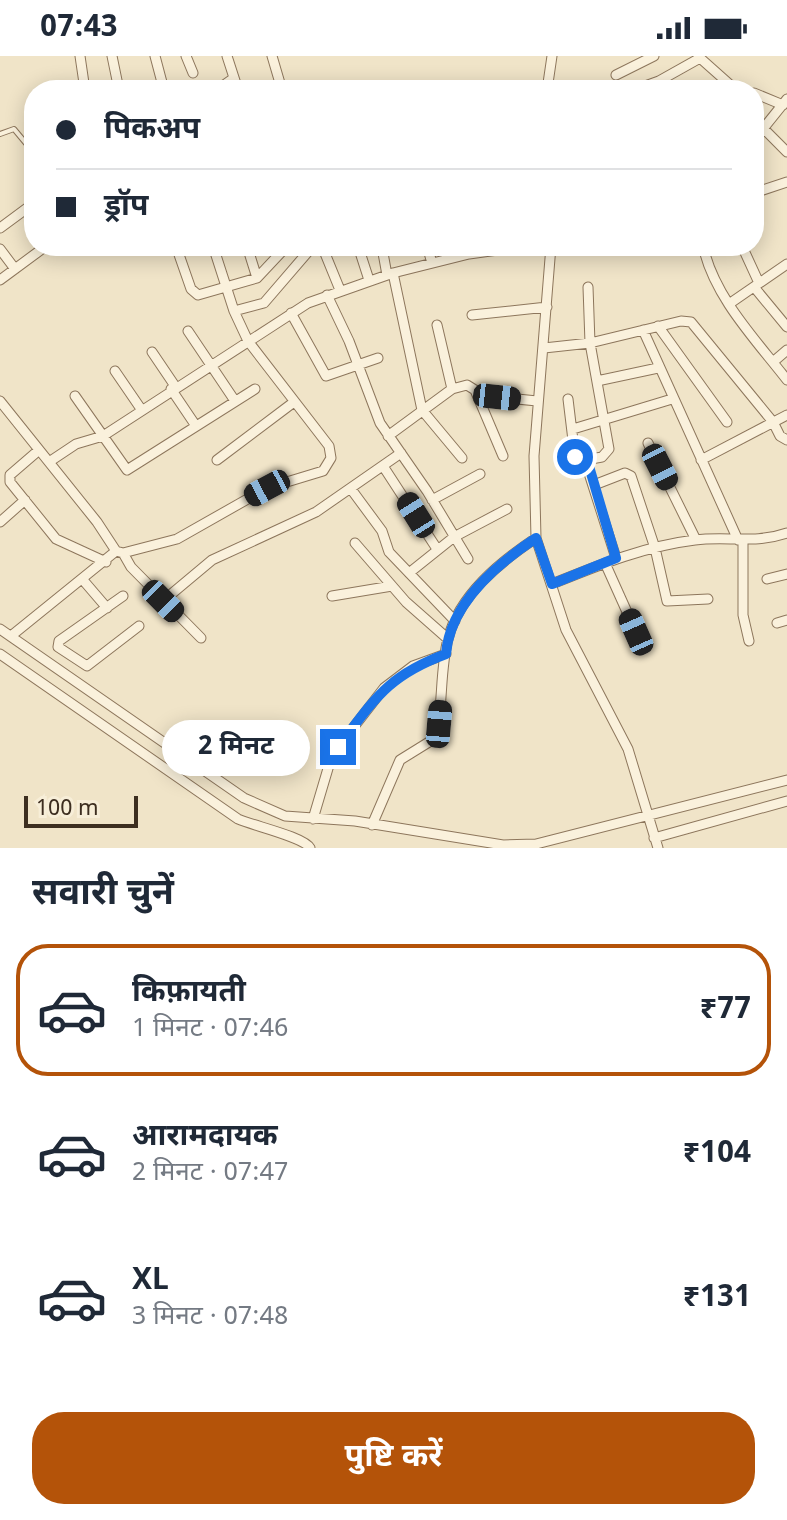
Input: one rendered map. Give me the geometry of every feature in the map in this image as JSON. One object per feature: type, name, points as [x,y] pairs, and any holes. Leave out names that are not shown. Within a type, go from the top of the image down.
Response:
[{"type":"street","points":[[80,56],[84,80]]},
{"type":"street","points":[[112,56],[117,80]]},
{"type":"street","points":[[155,56],[161,80]]},
{"type":"street","points":[[186,56],[193,73]]},
{"type":"street","points":[[227,56],[234,78],[231,80]]},
{"type":"street","points":[[272,56],[279,80]]},
{"type":"street","points":[[548,80],[552,56]]},
{"type":"street","points":[[616,75],[654,56]]},
{"type":"street","points":[[661,80],[698,59],[706,58],[727,80]]},
{"type":"street","points":[[764,98],[784,108],[764,129],[787,152]]},
{"type":"street","points":[[764,188],[787,182]]},
{"type":"street","points":[[0,228],[24,210]]},
{"type":"street","points":[[0,249],[15,269]]},
{"type":"street","points":[[0,280],[33,256]]},
{"type":"street","points":[[180,256],[194,294],[257,278],[278,256]]},
{"type":"street","points":[[11,636],[120,552],[177,539],[267,488],[323,471],[331,458],[329,446],[248,341],[234,311],[216,256]]},
{"type":"street","points":[[250,256],[257,278]]},
{"type":"street","points":[[234,311],[264,303],[304,256]]},
{"type":"street","points":[[326,256],[340,290]]},
{"type":"street","points":[[361,256],[369,280]]},
{"type":"street","points":[[384,256],[422,410],[462,458]]},
{"type":"street","points":[[430,256],[432,263]]},
{"type":"street","points":[[49,462],[76,444],[103,436],[291,313],[340,290],[451,256]]},
{"type":"street","points":[[550,256],[532,482],[536,538],[578,656],[628,749],[658,848]]},
{"type":"street","points":[[705,256],[708,268],[729,304],[787,380]]},
{"type":"street","points":[[746,256],[756,285],[787,327]]},
{"type":"street","points":[[729,304],[787,264]]},
{"type":"street","points":[[588,287],[590,343],[609,449],[588,463]]},
{"type":"street","points":[[327,295],[388,436],[468,559]]},
{"type":"street","points":[[472,315],[547,307]]},
{"type":"street","points":[[291,313],[326,376],[378,358]]},
{"type":"street","points":[[544,348],[590,343],[681,321],[695,325],[773,422],[780,436],[787,440]]},
{"type":"street","points":[[437,325],[452,389]]},
{"type":"street","points":[[658,326],[727,422]]},
{"type":"street","points":[[643,330],[672,399],[740,540],[743,615],[749,641]]},
{"type":"street","points":[[188,331],[235,401]]},
{"type":"street","points":[[773,362],[787,350]]},
{"type":"street","points":[[152,352],[196,426]]},
{"type":"street","points":[[597,381],[658,368]]},
{"type":"street","points":[[115,371],[141,409]]},
{"type":"street","points":[[388,436],[452,389],[467,385],[475,390],[503,456]]},
{"type":"street","points":[[75,396],[127,470],[255,389]]},
{"type":"street","points":[[497,397],[537,401]]},
{"type":"street","points":[[568,399],[575,457],[588,463],[616,558]]},
{"type":"street","points":[[573,429],[672,399]]},
{"type":"street","points":[[0,401],[131,567],[201,638]]},
{"type":"street","points":[[217,460],[294,402]]},
{"type":"street","points":[[701,460],[787,415]]},
{"type":"street","points":[[648,443],[696,540]]},
{"type":"street","points":[[39,450],[9,476],[56,539],[106,562]]},
{"type":"street","points":[[163,601],[227,551],[316,512],[401,453]]},
{"type":"street","points":[[383,466],[437,549]]},
{"type":"street","points":[[594,485],[625,473],[631,476],[669,602],[708,599]]},
{"type":"street","points":[[432,500],[480,474]]},
{"type":"street","points":[[351,489],[382,531],[389,552],[455,621]]},
{"type":"street","points":[[0,522],[25,500]]},
{"type":"street","points":[[409,573],[454,537],[507,509]]},
{"type":"street","points":[[552,584],[616,558],[655,548],[696,540],[769,539],[787,533]]},
{"type":"street","points":[[372,825],[400,760],[429,742],[437,732],[448,639],[455,621],[492,569],[536,538]]},
{"type":"street","points":[[355,543],[392,586],[448,639]]},
{"type":"street","points":[[605,563],[636,632]]},
{"type":"street","points":[[767,579],[787,574]]},
{"type":"street","points":[[83,580],[107,608]]},
{"type":"street","points":[[332,596],[392,586]]},
{"type":"street","points":[[123,596],[59,641],[60,651],[87,666],[139,626]]},
{"type":"street","points":[[0,629],[244,798],[277,814],[503,845],[526,844],[559,839],[787,780]]},
{"type":"street","points":[[0,654],[238,819],[276,834],[302,839],[310,848]]},
{"type":"street","points":[[313,819],[332,755],[384,688],[413,666],[446,654]]},
{"type":"street","points":[[653,836],[784,805]]},
{"type":"lane","points":[[0,134],[14,129],[24,141]]},
{"type":"route","points":[[338,747],[392,680],[413,666],[446,654],[455,621],[492,569],[502,561],[536,538],[552,584],[616,558],[588,463],[575,457]]}]
